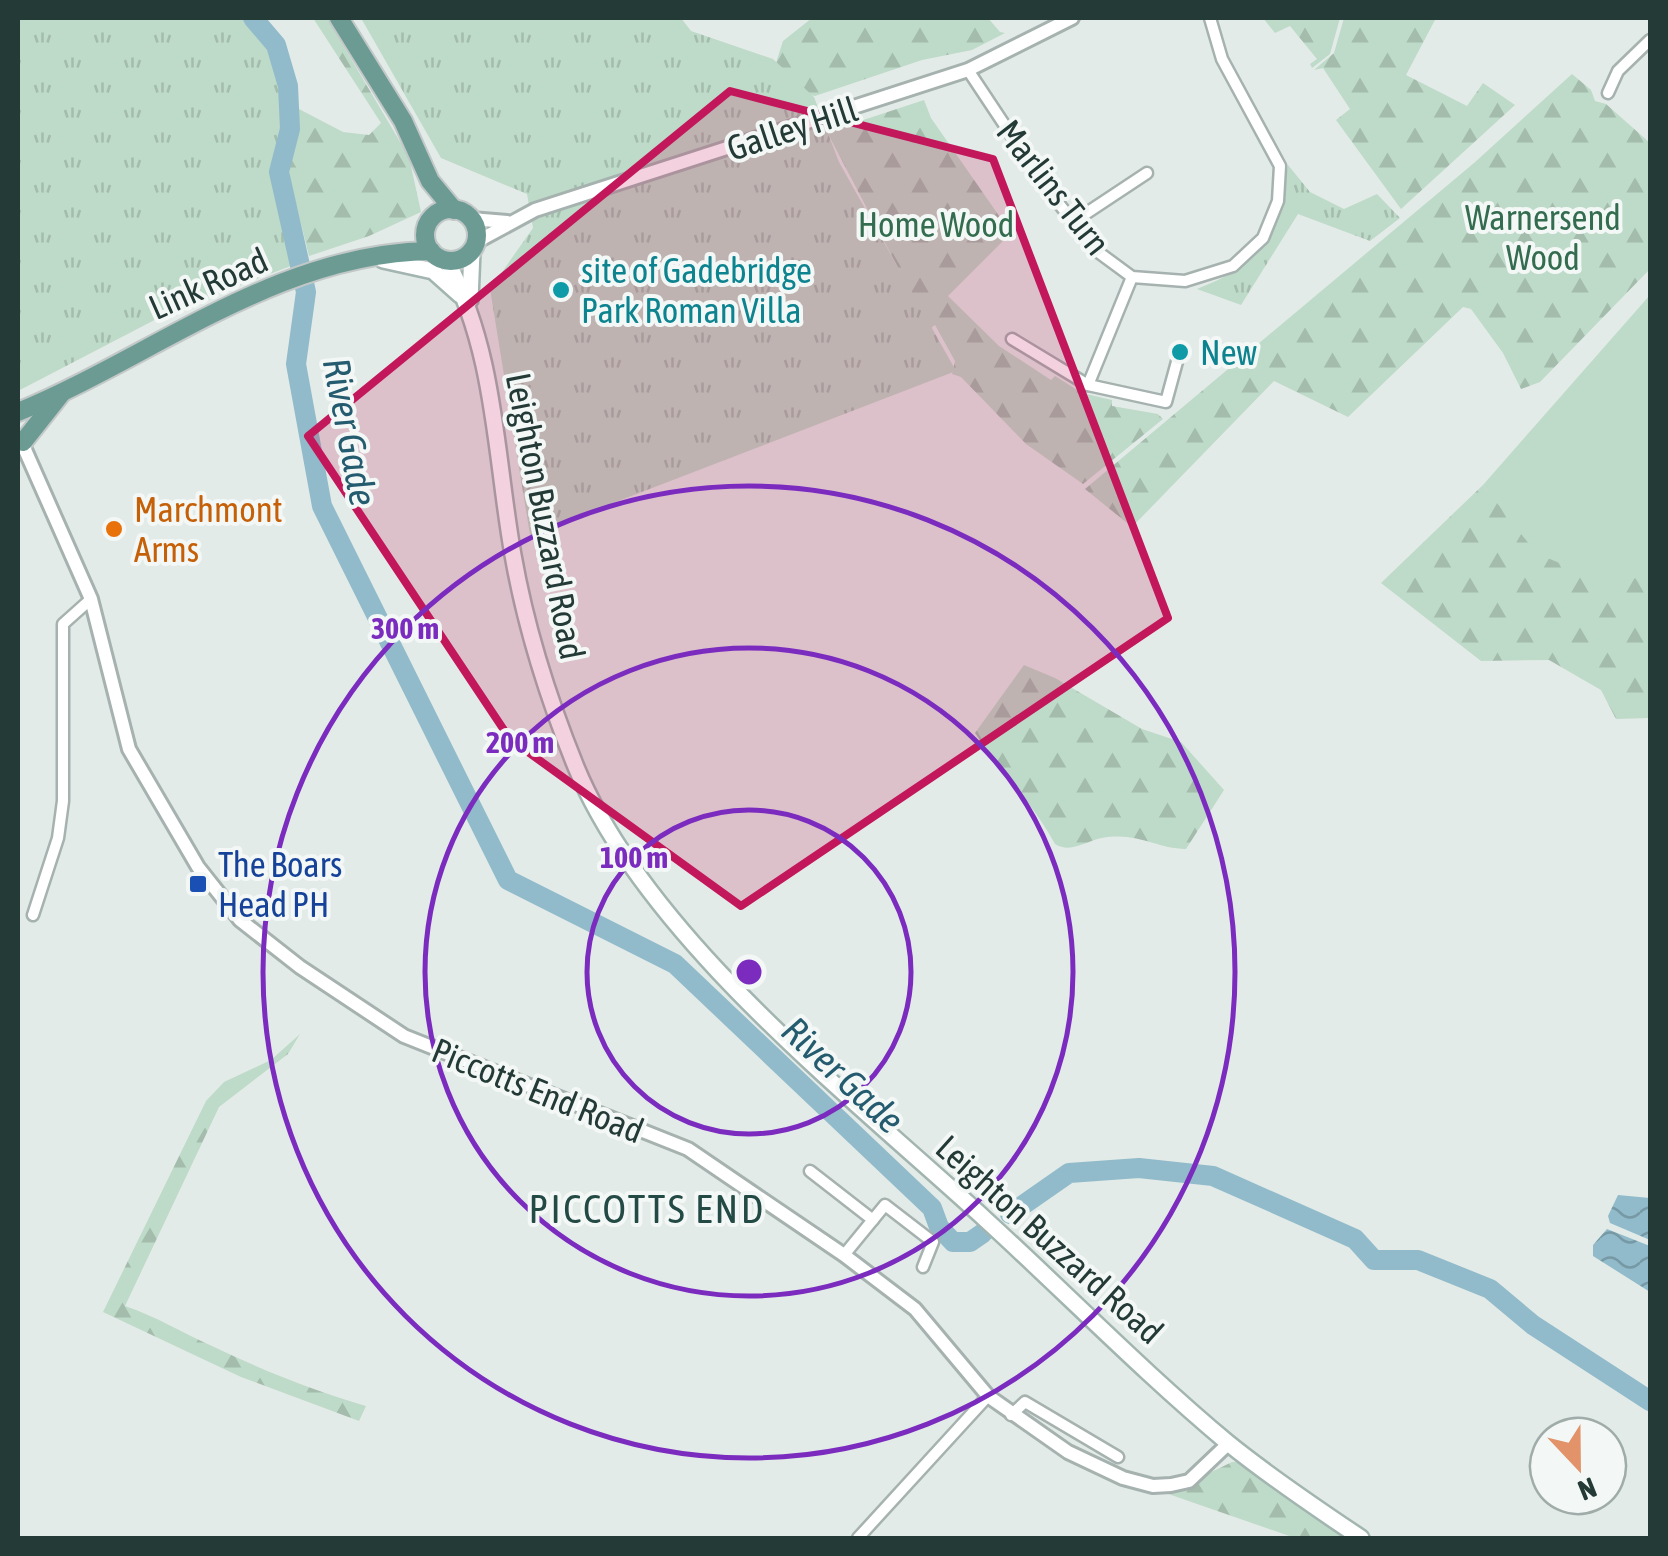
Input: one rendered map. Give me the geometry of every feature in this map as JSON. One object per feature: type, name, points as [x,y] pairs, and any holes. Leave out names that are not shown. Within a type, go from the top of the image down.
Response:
[{"type":"main road","points":[[339,18],[403,121],[430,181],[454,210],[471,219],[474,246],[439,256],[430,222],[430,181]]},
{"type":"main road","name":"Link Road","points":[[386,252],[454,210]]},
{"type":"main road","name":"Leighton Buzzard Road","points":[[474,246],[470,304],[493,397],[512,552],[532,644],[578,772],[616,846],[699,947],[900,1147],[1229,1444],[1361,1538]]},
{"type":"main road","name":"Link Road","points":[[18,412],[206,315],[290,281],[386,252],[439,256]]},
{"type":"main road","name":"Leighton Buzzard Road","points":[[439,256],[470,304]]},
{"type":"main road","points":[[360,258],[433,270],[470,304]]},
{"type":"main road","name":"Link Road","points":[[20,442],[64,390]]},
{"type":"street","name":"Marlins Turn","points":[[968,70],[1094,249],[1132,277],[1185,282],[1233,266],[1263,238],[1278,201],[1280,166],[1222,59],[1210,18]]},
{"type":"street","name":"Galley Hill","points":[[474,246],[507,222],[968,70],[1065,19]]},
{"type":"street","points":[[1608,93],[1618,71],[1650,40]]},
{"type":"street","points":[[1072,222],[1147,173]]},
{"type":"street","name":"Galley Hill","points":[[471,219],[507,222]]},
{"type":"street","points":[[1088,385],[1132,277]]},
{"type":"street","points":[[1012,339],[1088,385],[1166,402],[1178,358]]},
{"type":"street","name":"Piccotts End Road","points":[[20,442],[92,599],[129,750],[198,868],[240,920],[300,967],[404,1036],[688,1150],[844,1255],[914,1310],[988,1396],[1068,1452],[1153,1486],[1189,1481],[1229,1444]]},
{"type":"street","points":[[18,469],[39,481]]},
{"type":"street","points":[[33,915],[58,838],[63,801],[63,624],[92,599]]},
{"type":"street","points":[[810,1171],[873,1220]]},
{"type":"street","points":[[844,1255],[885,1205],[933,1242],[923,1267]]},
{"type":"street","points":[[858,1538],[988,1396]]},
{"type":"street","points":[[1011,1415],[1024,1402],[1118,1457]]},
{"type":"highlighted area","points":[[730,91],[993,159],[1168,618],[741,906],[510,739],[308,436]]},
{"type":"green space","points":[[18,18],[248,18],[273,53],[282,81],[283,126],[272,176],[276,201],[297,263],[304,261],[168,313],[18,391]]},
{"type":"green space","points":[[313,18],[327,18],[409,157],[421,212],[369,236],[309,256],[289,175],[297,108],[343,132],[369,135],[381,123]]},
{"type":"green space","points":[[361,18],[681,18],[691,31],[773,59],[814,97],[839,162],[956,371],[530,535],[490,289],[533,228],[527,194],[441,158]]},
{"type":"green space","points":[[812,18],[988,18],[1005,33],[972,50],[922,60],[815,96],[806,94],[776,63],[783,41]]},
{"type":"green space","points":[[1263,18],[1340,18],[1330,54],[1312,68],[1310,64],[1317,59],[1290,26],[1275,33]]},
{"type":"green space","points":[[1344,18],[1436,18],[1406,75],[1467,106],[1483,83],[1515,105],[1401,209],[1336,120],[1350,109],[1323,68],[1314,70],[1334,53]]},
{"type":"green space","name":"Warnersend Wood","points":[[1572,74],[1591,90],[1595,101],[1606,104],[1650,143],[1650,269],[1540,382],[1521,389],[1503,353],[1471,309],[1463,307],[1348,417],[1274,381],[1132,527],[1085,489],[1474,163]]},
{"type":"green space","name":"Home Wood","points":[[924,100],[931,118],[1011,233],[948,296],[999,346],[1051,380],[1055,376],[1082,393],[1112,400],[1112,406],[1158,414],[1163,419],[1083,484],[1026,444],[961,377],[952,374],[955,361],[935,325],[930,329],[827,132]]},
{"type":"green space","points":[[1288,165],[1310,192],[1344,209],[1377,194],[1400,218],[1370,241],[1298,214],[1241,305],[1197,289],[1239,268],[1264,244],[1279,211]]},
{"type":"green space","points":[[1650,295],[1650,581],[1592,575],[1561,567],[1536,554],[1522,540],[1483,485]]},
{"type":"green space","points":[[1483,485],[1536,553],[1564,565],[1650,581],[1650,718],[1616,719],[1601,690],[1549,660],[1481,661],[1381,583]]},
{"type":"green space","points":[[1024,665],[1055,678],[1142,729],[1181,742],[1224,790],[1186,849],[1120,837],[1068,848],[1055,844],[975,733]]},
{"type":"green space","points":[[300,1034],[288,1054],[219,1107],[125,1306],[269,1372],[366,1406],[359,1421],[241,1377],[103,1312],[206,1101],[224,1082],[271,1060]]},
{"type":"green space","points":[[1232,1462],[1241,1462],[1350,1538],[1295,1538],[1154,1489],[1197,1479]]},
{"type":"water","points":[[1618,1195],[1650,1198],[1650,1240],[1610,1223],[1608,1216]]},
{"type":"water","points":[[1607,1229],[1650,1246],[1650,1292],[1593,1256],[1593,1245]]},
{"type":"waterway","name":"River Gade","points":[[253,18],[276,45],[288,86],[290,129],[279,172],[306,292],[296,364],[322,506],[508,880],[675,964],[932,1208],[939,1227],[953,1242],[970,1242],[983,1233]]},
{"type":"waterway","name":"River Gade","points":[[1010,1214],[1069,1173],[1139,1168],[1213,1176],[1355,1239],[1374,1260],[1418,1260],[1490,1289],[1533,1325],[1650,1401]]},
{"type":"place","name":"site of Gadebridge Park Roman Villa","points":[[561,290]]},
{"type":"place","name":"New","points":[[1180,352]]},
{"type":"place","name":"Marchmont Arms","points":[[114,529]]},
{"type":"place","name":"The Boars Head PH","points":[[198,884]]},
{"type":"district","name":"PICCOTTS END","points":[[647,1208]]}]
